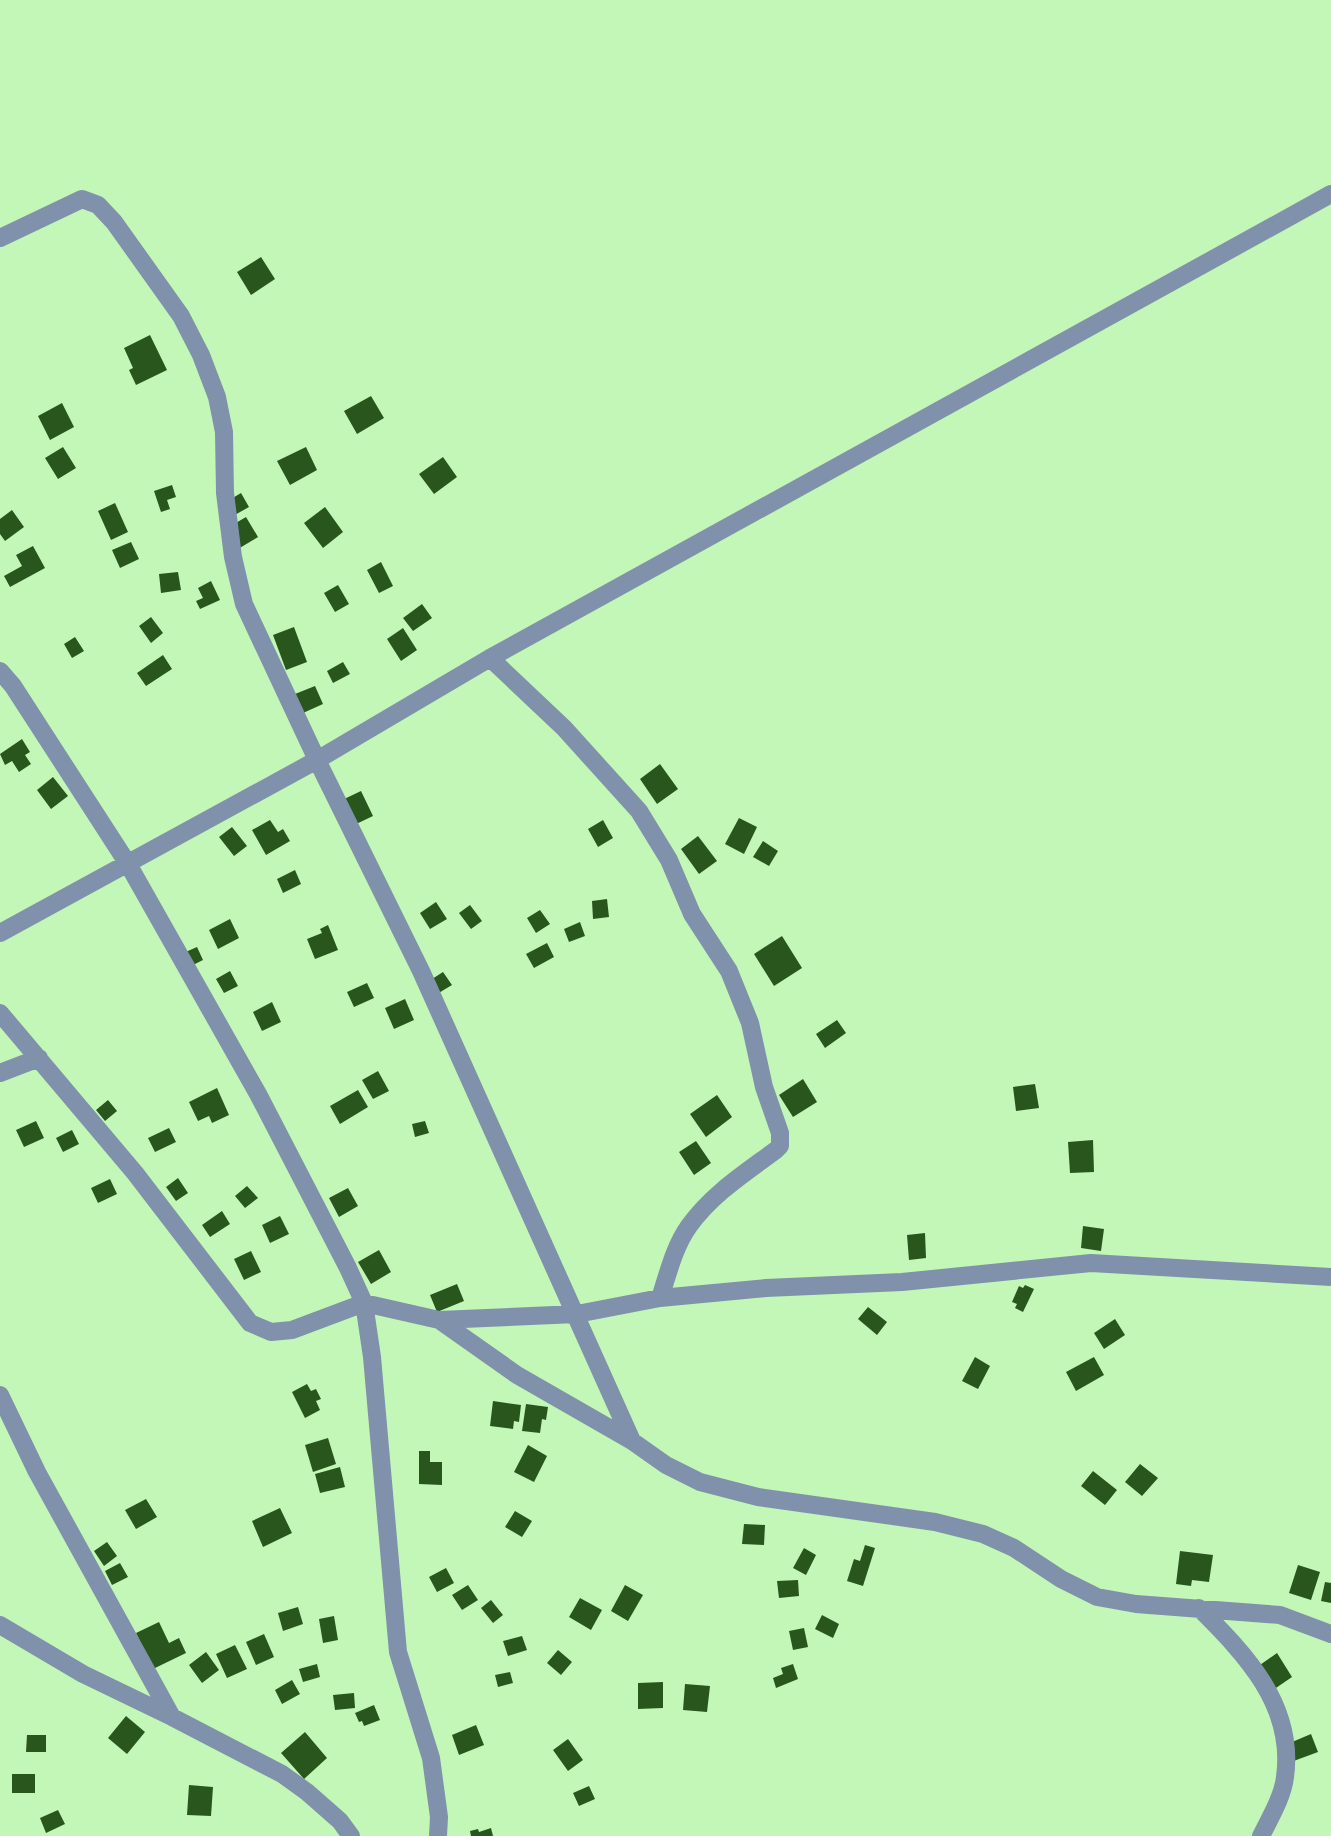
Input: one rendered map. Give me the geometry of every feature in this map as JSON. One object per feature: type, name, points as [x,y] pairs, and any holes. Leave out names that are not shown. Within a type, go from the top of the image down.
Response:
[{"type":"street","points":[[0,933],[317,760],[490,658],[1331,194]]},
{"type":"street","points":[[0,238],[82,200],[90,201],[98,205],[114,222],[181,316],[201,355],[217,397],[224,432],[225,493],[233,557],[244,604],[421,971],[632,1441]]},
{"type":"street","points":[[490,658],[564,728],[639,811],[669,860],[692,914],[729,971],[750,1023],[764,1087],[780,1133],[780,1146],[718,1193],[688,1227],[674,1256],[660,1298]]},
{"type":"street","points":[[0,671],[128,864],[258,1094],[348,1268],[363,1303],[372,1357],[398,1652],[431,1758],[439,1817],[438,1836]]},
{"type":"street","points":[[0,1013],[135,1173],[250,1323],[271,1332],[292,1331],[363,1303],[439,1320],[577,1314],[660,1298],[766,1288],[902,1282],[1091,1263],[1331,1277]]},
{"type":"street","points":[[0,1073],[39,1058]]},
{"type":"street","points":[[439,1320],[517,1375],[632,1441],[666,1465],[700,1482],[758,1497],[947,1525],[983,1534],[1014,1548],[1061,1579],[1097,1597],[1136,1604],[1280,1615],[1331,1634]]},
{"type":"street","points":[[0,1395],[37,1472],[172,1717]]},
{"type":"street","points":[[1199,1608],[1233,1642],[1262,1678],[1279,1712],[1287,1745],[1285,1779],[1261,1836]]},
{"type":"street","points":[[0,1625],[83,1674],[282,1774],[340,1821],[351,1836]]},
{"type":"building","points":[[261,257],[275,279],[251,295],[237,272]]},
{"type":"building","points":[[150,335],[167,370],[136,385],[129,370],[133,368],[124,348]]},
{"type":"building","points":[[371,396],[384,418],[357,434],[344,411]]},
{"type":"building","points":[[62,403],[74,427],[50,440],[38,416]]},
{"type":"building","points":[[63,447],[76,468],[58,479],[45,458]]},
{"type":"building","points":[[306,447],[317,470],[290,485],[277,461]]},
{"type":"building","points":[[443,457],[457,477],[434,494],[419,474]]},
{"type":"building","points":[[172,485],[176,497],[167,500],[170,509],[161,512],[154,491]]},
{"type":"building","points":[[241,493],[249,507],[233,516],[226,502]]},
{"type":"building","points":[[115,503],[128,532],[111,540],[98,511]]},
{"type":"building","points":[[325,507],[343,532],[323,548],[304,523]]},
{"type":"building","points":[[12,510],[24,527],[5,541],[0,534],[0,519]]},
{"type":"building","points":[[246,517],[258,537],[238,549],[234,524]]},
{"type":"building","points":[[131,542],[139,559],[120,568],[112,550]]},
{"type":"building","points":[[33,546],[45,568],[10,587],[4,576],[22,566],[16,555]]},
{"type":"building","points":[[381,562],[393,586],[379,593],[367,570]]},
{"type":"building","points":[[178,572],[181,590],[161,593],[159,574]]},
{"type":"building","points":[[211,581],[220,600],[200,609],[196,601],[203,598],[198,588]]},
{"type":"building","points":[[338,585],[349,604],[335,612],[324,593]]},
{"type":"building","points":[[422,604],[432,618],[413,631],[403,618]]},
{"type":"building","points":[[151,617],[163,633],[151,643],[139,626]]},
{"type":"building","points":[[294,627],[307,662],[286,670],[273,635]]},
{"type":"building","points":[[403,628],[417,650],[401,661],[387,639]]},
{"type":"building","points":[[75,637],[84,651],[72,658],[64,644]]},
{"type":"building","points":[[163,655],[172,669],[146,686],[137,673]]},
{"type":"building","points":[[343,662],[350,674],[333,683],[327,671]]},
{"type":"building","points":[[315,686],[323,704],[303,713],[295,694]]},
{"type":"building","points":[[22,739],[30,752],[25,755],[31,764],[19,772],[12,761],[5,765],[0,754]]},
{"type":"building","points":[[660,764],[678,789],[657,804],[640,779]]},
{"type":"building","points":[[53,777],[68,796],[51,809],[37,790]]},
{"type":"building","points":[[361,791],[373,816],[352,826],[340,801]]},
{"type":"building","points":[[739,818],[757,827],[744,854],[725,844]]},
{"type":"building","points":[[270,820],[278,832],[283,829],[290,841],[266,855],[252,830]]},
{"type":"building","points":[[603,820],[613,838],[598,847],[588,829]]},
{"type":"building","points":[[232,827],[247,846],[234,856],[219,837]]},
{"type":"building","points":[[698,836],[717,861],[699,874],[681,849]]},
{"type":"building","points":[[763,841],[778,851],[769,866],[753,857]]},
{"type":"building","points":[[295,870],[301,884],[283,893],[277,879]]},
{"type":"building","points":[[607,899],[609,917],[593,919],[592,901]]},
{"type":"building","points":[[436,902],[447,919],[430,929],[420,913]]},
{"type":"building","points":[[470,905],[482,921],[471,929],[459,913]]},
{"type":"building","points":[[540,910],[550,924],[536,933],[527,918]]},
{"type":"building","points":[[230,919],[239,938],[218,949],[209,930]]},
{"type":"building","points":[[580,922],[585,936],[569,942],[564,929]]},
{"type":"building","points":[[328,925],[338,950],[315,959],[307,939],[322,933],[320,929]]},
{"type":"building","points":[[782,936],[802,968],[774,986],[754,954]]},
{"type":"building","points":[[547,943],[554,957],[534,968],[526,954]]},
{"type":"building","points":[[197,947],[203,960],[187,968],[181,954]]},
{"type":"building","points":[[230,971],[238,986],[224,993],[216,979]]},
{"type":"building","points":[[443,972],[452,985],[437,994],[429,981]]},
{"type":"building","points":[[367,983],[374,998],[354,1007],[347,992]]},
{"type":"building","points":[[405,999],[414,1020],[394,1029],[385,1008]]},
{"type":"building","points":[[272,1002],[281,1022],[262,1031],[253,1012]]},
{"type":"building","points":[[837,1020],[846,1033],[825,1048],[816,1034]]},
{"type":"building","points":[[378,1071],[389,1091],[373,1099],[362,1080]]},
{"type":"building","points":[[803,1079],[817,1102],[793,1117],[779,1095]]},
{"type":"building","points":[[1035,1084],[1039,1108],[1016,1111],[1013,1087]]},
{"type":"building","points":[[217,1088],[229,1115],[212,1123],[209,1116],[198,1121],[189,1102]]},
{"type":"building","points":[[358,1090],[368,1107],[340,1124],[330,1106]]},
{"type":"building","points":[[717,1095],[732,1117],[706,1137],[690,1114]]},
{"type":"building","points":[[108,1100],[117,1111],[105,1121],[96,1110]]},
{"type":"building","points":[[36,1121],[44,1138],[24,1147],[16,1130]]},
{"type":"building","points":[[425,1121],[429,1133],[415,1137],[412,1124]]},
{"type":"building","points":[[169,1128],[176,1142],[155,1152],[148,1138]]},
{"type":"building","points":[[72,1130],[79,1144],[63,1152],[56,1138]]},
{"type":"building","points":[[1093,1140],[1094,1172],[1070,1173],[1068,1142]]},
{"type":"building","points":[[696,1141],[711,1163],[694,1175],[679,1152]]},
{"type":"building","points":[[178,1178],[188,1193],[176,1201],[166,1187]]},
{"type":"building","points":[[110,1179],[117,1194],[98,1203],[91,1188]]},
{"type":"building","points":[[247,1186],[258,1198],[245,1208],[235,1196]]},
{"type":"building","points":[[348,1188],[358,1206],[339,1217],[329,1198]]},
{"type":"building","points":[[222,1211],[230,1224],[210,1237],[202,1225]]},
{"type":"building","points":[[280,1216],[289,1234],[270,1243],[262,1225]]},
{"type":"building","points":[[1083,1226],[1104,1229],[1101,1251],[1081,1248]]},
{"type":"building","points":[[925,1233],[926,1258],[909,1260],[907,1235]]},
{"type":"building","points":[[379,1250],[391,1272],[371,1284],[358,1262]]},
{"type":"building","points":[[251,1251],[261,1272],[244,1280],[234,1259]]},
{"type":"building","points":[[457,1284],[464,1301],[437,1312],[430,1295]]},
{"type":"building","points":[[1025,1285],[1034,1289],[1023,1312],[1015,1308],[1017,1304],[1012,1302],[1019,1286],[1023,1288]]},
{"type":"building","points":[[868,1307],[887,1322],[877,1335],[858,1319]]},
{"type":"building","points":[[1115,1319],[1125,1335],[1104,1349],[1094,1333]]},
{"type":"building","points":[[975,1357],[990,1366],[978,1389],[962,1381]]},
{"type":"building","points":[[1094,1357],[1104,1375],[1076,1391],[1066,1372]]},
{"type":"building","points":[[307,1384],[311,1391],[316,1389],[321,1399],[316,1401],[320,1410],[305,1418],[292,1392]]},
{"type":"building","points":[[493,1401],[521,1405],[519,1422],[514,1421],[513,1429],[490,1426]]},
{"type":"building","points":[[526,1404],[548,1407],[546,1420],[542,1419],[540,1433],[522,1431]]},
{"type":"building","points":[[328,1438],[336,1464],[313,1472],[305,1445]]},
{"type":"building","points":[[528,1445],[547,1456],[534,1482],[514,1472]]},
{"type":"building","points":[[419,1451],[430,1451],[430,1462],[442,1462],[442,1485],[419,1484]]},
{"type":"building","points":[[1140,1464],[1158,1478],[1142,1496],[1125,1482]]},
{"type":"building","points":[[340,1467],[345,1487],[320,1493],[315,1474]]},
{"type":"building","points":[[1093,1471],[1117,1490],[1105,1505],[1081,1486]]},
{"type":"building","points":[[146,1499],[157,1517],[136,1529],[125,1510]]},
{"type":"building","points":[[280,1508],[292,1533],[263,1547],[252,1521]]},
{"type":"building","points":[[515,1511],[532,1521],[522,1537],[505,1527]]},
{"type":"building","points":[[744,1524],[765,1525],[764,1545],[742,1544]]},
{"type":"building","points":[[107,1542],[117,1556],[104,1566],[94,1551]]},
{"type":"building","points":[[865,1545],[875,1548],[863,1586],[847,1581],[854,1559],[860,1561]]},
{"type":"building","points":[[804,1548],[816,1555],[806,1575],[793,1568]]},
{"type":"building","points":[[1180,1551],[1213,1555],[1209,1582],[1192,1580],[1191,1586],[1176,1584]]},
{"type":"building","points":[[120,1563],[128,1577],[112,1585],[105,1571]]},
{"type":"building","points":[[1298,1565],[1320,1572],[1311,1600],[1289,1593]]},
{"type":"building","points":[[446,1568],[454,1583],[437,1592],[429,1577]]},
{"type":"building","points":[[798,1580],[799,1596],[779,1598],[777,1581]]},
{"type":"building","points":[[1325,1582],[1331,1583],[1331,1603],[1321,1601]]},
{"type":"building","points":[[468,1585],[478,1600],[462,1610],[452,1595]]},
{"type":"building","points":[[625,1585],[643,1595],[628,1621],[611,1611]]},
{"type":"building","points":[[580,1598],[602,1610],[591,1630],[569,1617]]},
{"type":"building","points":[[491,1600],[503,1615],[493,1623],[481,1608]]},
{"type":"building","points":[[298,1607],[303,1624],[283,1631],[278,1613]]},
{"type":"building","points":[[822,1615],[839,1624],[833,1638],[815,1629]]},
{"type":"building","points":[[334,1616],[338,1640],[323,1643],[319,1619]]},
{"type":"building","points":[[159,1622],[169,1643],[179,1638],[186,1653],[153,1669],[136,1633]]},
{"type":"building","points":[[804,1628],[808,1647],[793,1650],[789,1631]]},
{"type":"building","points":[[264,1634],[274,1657],[256,1665],[246,1642]]},
{"type":"building","points":[[522,1636],[527,1650],[508,1656],[503,1641]]},
{"type":"building","points":[[235,1645],[247,1669],[227,1678],[216,1654]]},
{"type":"building","points":[[558,1650],[572,1662],[561,1675],[547,1663]]},
{"type":"building","points":[[206,1652],[219,1670],[202,1683],[189,1665]]},
{"type":"building","points":[[1277,1653],[1292,1677],[1273,1690],[1257,1667]]},
{"type":"building","points":[[317,1664],[320,1677],[303,1682],[299,1669]]},
{"type":"building","points":[[793,1664],[798,1679],[776,1688],[773,1678],[783,1674],[781,1668]]},
{"type":"building","points":[[510,1672],[513,1683],[498,1687],[495,1675]]},
{"type":"building","points":[[292,1680],[300,1694],[282,1704],[275,1690]]},
{"type":"building","points":[[663,1682],[663,1708],[638,1709],[638,1683]]},
{"type":"building","points":[[685,1684],[710,1686],[707,1712],[683,1710]]},
{"type":"building","points":[[354,1693],[355,1708],[335,1710],[333,1695]]},
{"type":"building","points":[[374,1705],[380,1720],[364,1726],[355,1713]]},
{"type":"building","points":[[126,1716],[145,1732],[127,1754],[108,1738]]},
{"type":"building","points":[[476,1725],[484,1745],[459,1755],[452,1735]]},
{"type":"building","points":[[305,1732],[327,1758],[304,1779],[281,1753]]},
{"type":"building","points":[[1311,1734],[1318,1752],[1291,1762],[1285,1745]]},
{"type":"building","points":[[27,1735],[46,1735],[46,1752],[26,1752]]},
{"type":"building","points":[[568,1739],[583,1760],[568,1771],[553,1750]]},
{"type":"building","points":[[12,1774],[35,1774],[35,1793],[12,1793]]},
{"type":"building","points":[[189,1785],[213,1787],[211,1816],[187,1815]]},
{"type":"building","points":[[589,1786],[595,1799],[579,1806],[573,1793]]},
{"type":"building","points":[[58,1810],[65,1824],[46,1833],[40,1818]]},
{"type":"building","points":[[491,1828],[493,1836],[471,1836],[470,1831],[478,1829],[479,1832]]}]
